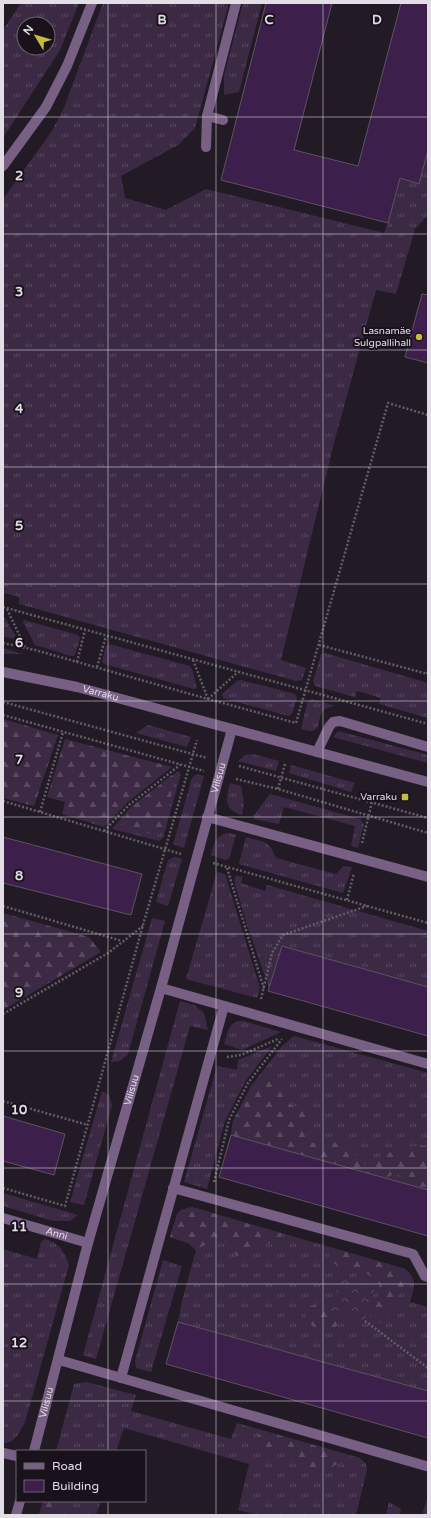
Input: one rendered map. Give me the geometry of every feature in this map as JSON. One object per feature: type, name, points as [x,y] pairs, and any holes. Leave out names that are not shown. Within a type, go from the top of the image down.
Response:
[{"type":"street","points":[[3,166],[46,107],[67,66],[92,3]]},
{"type":"street","points":[[206,147],[207,116],[236,3]]},
{"type":"street","points":[[207,116],[223,120]]},
{"type":"street","name":"Varraku","points":[[3,672],[77,687],[428,782]]},
{"type":"street","points":[[317,752],[329,727],[334,722],[340,721],[428,747]]},
{"type":"street","name":"Vilisuu","points":[[34,1450],[59,1360],[88,1243],[161,988],[232,729]]},
{"type":"street","points":[[207,817],[428,877]]},
{"type":"street","points":[[161,988],[428,1064]]},
{"type":"street","points":[[121,1378],[224,1006]]},
{"type":"street","points":[[173,1188],[413,1254],[425,1276],[428,1277]]},
{"type":"street","name":"Anni","points":[[3,1218],[88,1243]]},
{"type":"street","points":[[59,1360],[426,1466]]},
{"type":"street","points":[[3,1453],[16,1456]]},
{"type":"street","points":[[16,1515],[20,1502]]},
{"type":"path","points":[[3,643],[26,648],[296,723],[388,403],[428,415]]},
{"type":"path","points":[[3,607],[428,724]]},
{"type":"path","points":[[7,609],[26,648]]},
{"type":"path","points":[[76,662],[85,630]]},
{"type":"path","points":[[97,668],[106,636]]},
{"type":"path","points":[[319,645],[427,674],[428,670]]},
{"type":"path","points":[[193,660],[208,699]]},
{"type":"path","points":[[208,699],[238,672]]},
{"type":"path","points":[[40,812],[62,732]]},
{"type":"path","points":[[3,1188],[65,1206],[143,925],[197,740]]},
{"type":"path","points":[[278,789],[285,764]]},
{"type":"path","points":[[104,831],[129,805],[180,765]]},
{"type":"path","points":[[3,801],[226,867],[428,923]]},
{"type":"path","points":[[226,867],[264,989]]},
{"type":"path","points":[[3,906],[122,942]]},
{"type":"path","points":[[257,1015],[272,953],[283,936],[368,906]]},
{"type":"path","points":[[3,1014],[108,953],[143,925]]},
{"type":"path","points":[[209,1059],[241,1055],[284,1036],[248,1083],[229,1120],[210,1198]]},
{"type":"path","points":[[3,1101],[88,1125]]},
{"type":"path","points":[[365,1321],[428,1368]]},
{"type":"green space","points":[[21,3],[79,3],[60,50],[3,138],[3,30]]},
{"type":"green space","points":[[103,3],[229,3],[195,128],[178,145],[121,176],[125,198],[166,210],[206,189],[384,233],[400,178],[419,183],[428,150],[428,215],[415,229],[396,294],[376,290],[335,439],[281,660],[306,668],[302,680],[296,681],[19,604],[19,597],[5,593],[3,596],[3,199],[52,131],[63,110]]},
{"type":"green space","points":[[243,3],[262,3],[239,92],[224,95],[224,76]]},
{"type":"green space","points":[[3,616],[15,635],[13,639],[3,636]]},
{"type":"green space","points":[[24,620],[78,635],[80,638],[75,655],[72,656],[35,645],[23,622]]},
{"type":"green space","points":[[109,644],[190,666],[197,688],[194,689],[104,664],[102,661],[106,646]]},
{"type":"green space","points":[[3,648],[22,654],[3,654]]},
{"type":"green space","points":[[325,653],[428,683],[428,718],[379,704],[381,698],[357,691],[355,697],[315,686],[313,681],[321,654]]},
{"type":"green space","points":[[241,680],[295,694],[297,698],[292,714],[288,716],[223,698],[222,694],[237,681]]},
{"type":"green space","points":[[312,699],[335,706],[324,710],[318,727],[313,731],[308,731],[301,729],[307,703]]},
{"type":"green space","points":[[3,719],[58,735],[34,806],[3,798]]},
{"type":"green space","points":[[148,725],[191,737],[187,747],[136,733]]},
{"type":"green space","points":[[338,731],[428,755],[428,763],[333,737]]},
{"type":"green space","points":[[65,739],[172,767],[129,801],[104,827],[62,814],[65,802],[47,797]]},
{"type":"green space","points":[[253,754],[279,761],[276,771],[238,761],[245,755]]},
{"type":"green space","points":[[291,765],[355,783],[351,792],[289,773]]},
{"type":"green space","points":[[178,771],[181,774],[163,838],[159,841],[112,829],[131,807]]},
{"type":"green space","points":[[197,774],[204,776],[184,848],[173,844],[192,778]]},
{"type":"green space","points":[[172,775],[175,778],[165,824],[153,834],[121,827],[131,807]]},
{"type":"green space","points":[[230,783],[241,786],[244,803],[242,815],[232,810],[227,802]]},
{"type":"green space","points":[[270,794],[360,819],[364,824],[358,848],[351,846],[355,826],[284,807],[279,824],[254,819],[254,815]]},
{"type":"green space","points":[[230,833],[236,835],[229,859],[225,860],[211,855],[216,840],[222,835]]},
{"type":"green space","points":[[246,837],[262,841],[268,845],[276,858],[336,874],[344,866],[352,867],[343,893],[239,864]]},
{"type":"green space","points":[[175,857],[182,859],[168,906],[156,902],[168,860]]},
{"type":"green space","points":[[217,872],[225,874],[260,988],[257,998],[186,979]]},
{"type":"green space","points":[[235,877],[243,877],[241,883],[265,891],[267,885],[428,931],[428,987],[282,946],[269,988],[246,922],[235,884]]},
{"type":"green space","points":[[3,913],[89,937],[101,952],[3,1010]]},
{"type":"green space","points":[[152,918],[165,921],[128,1054],[120,1061],[111,1062]]},
{"type":"green space","points":[[180,1001],[194,1005],[204,1013],[208,1030],[190,1026],[96,1359],[83,1355]]},
{"type":"green space","points":[[238,1021],[244,1021],[281,1032],[242,1050],[224,1044],[230,1027]]},
{"type":"green space","points":[[294,1036],[428,1073],[428,1190],[231,1135],[233,1121],[251,1086],[282,1046]]},
{"type":"green space","points":[[272,1046],[245,1082],[225,1121],[207,1189],[184,1182],[217,1066],[237,1070],[238,1060]]},
{"type":"green space","points":[[264,1077],[287,1088],[291,1105],[310,1111],[308,1143],[343,1142],[365,1165],[401,1147],[428,1145],[428,1190],[404,1183],[399,1172],[385,1178],[231,1135],[233,1121],[251,1086]]},
{"type":"green space","points":[[102,1091],[109,1095],[112,1105],[84,1205],[70,1202]]},
{"type":"green space","points":[[3,1193],[78,1215],[70,1221],[53,1221],[3,1206]]},
{"type":"green space","points":[[192,1207],[405,1269],[412,1276],[414,1284],[410,1302],[428,1307],[428,1391],[178,1322],[182,1301],[196,1250],[188,1243],[170,1237],[177,1214],[181,1210]]},
{"type":"green space","points":[[192,1207],[283,1234],[275,1242],[258,1245],[252,1255],[237,1256],[225,1242],[212,1241],[196,1250],[188,1243],[170,1237],[177,1214],[181,1210]]},
{"type":"green space","points":[[45,1239],[54,1243],[60,1248],[69,1265],[25,1422],[14,1439],[7,1443],[3,1443],[3,1249],[37,1259],[41,1242]]},
{"type":"green space","points":[[330,1247],[405,1269],[407,1281],[395,1300],[383,1325],[370,1317],[376,1304],[380,1284],[365,1272],[341,1270],[329,1258]]},
{"type":"green space","points":[[163,1260],[182,1266],[151,1372],[136,1368],[135,1361]]},
{"type":"green space","points":[[340,1277],[375,1287],[365,1321],[331,1311]]},
{"type":"green space","points":[[320,1304],[328,1306],[331,1312],[337,1316],[338,1323],[334,1331],[321,1331],[308,1323],[304,1311],[310,1306]]},
{"type":"green space","points":[[86,1382],[136,1395],[131,1411],[231,1439],[237,1423],[360,1458],[366,1464],[367,1470],[356,1515],[256,1515],[238,1510],[249,1464],[124,1428],[116,1450],[56,1450],[74,1384]]},
{"type":"green space","points":[[258,1434],[277,1435],[335,1451],[339,1459],[337,1464],[324,1472],[308,1467],[289,1449],[261,1450]]},
{"type":"green space","points":[[428,1496],[428,1515],[422,1515]]},
{"type":"green space","points":[[43,1502],[101,1502],[96,1515],[39,1515]]},
{"type":"green space","points":[[43,1502],[62,1502],[58,1507],[58,1515],[39,1515]]},
{"type":"green space","points":[[389,1502],[401,1509],[399,1515],[386,1515]]},
{"type":"building","points":[[266,3],[332,3],[294,150],[358,166],[401,3],[428,3],[428,150],[419,184],[400,178],[388,223],[221,180]]},
{"type":"building","name":"Lasnamäe Sulgpallihall","points":[[422,294],[428,295],[428,363],[405,357]]},
{"type":"building","points":[[3,837],[142,874],[131,915],[3,883]]},
{"type":"building","points":[[282,946],[428,987],[428,1036],[268,991]]},
{"type":"building","points":[[3,1116],[65,1134],[54,1175],[3,1161]]},
{"type":"building","points":[[231,1135],[428,1190],[428,1236],[219,1177]]},
{"type":"building","points":[[178,1322],[428,1391],[428,1438],[166,1364]]},
{"type":"place","name":"Lasnamäe Sulgpallihall","points":[[419,337]]},
{"type":"place","name":"Varraku","points":[[405,797]]}]
